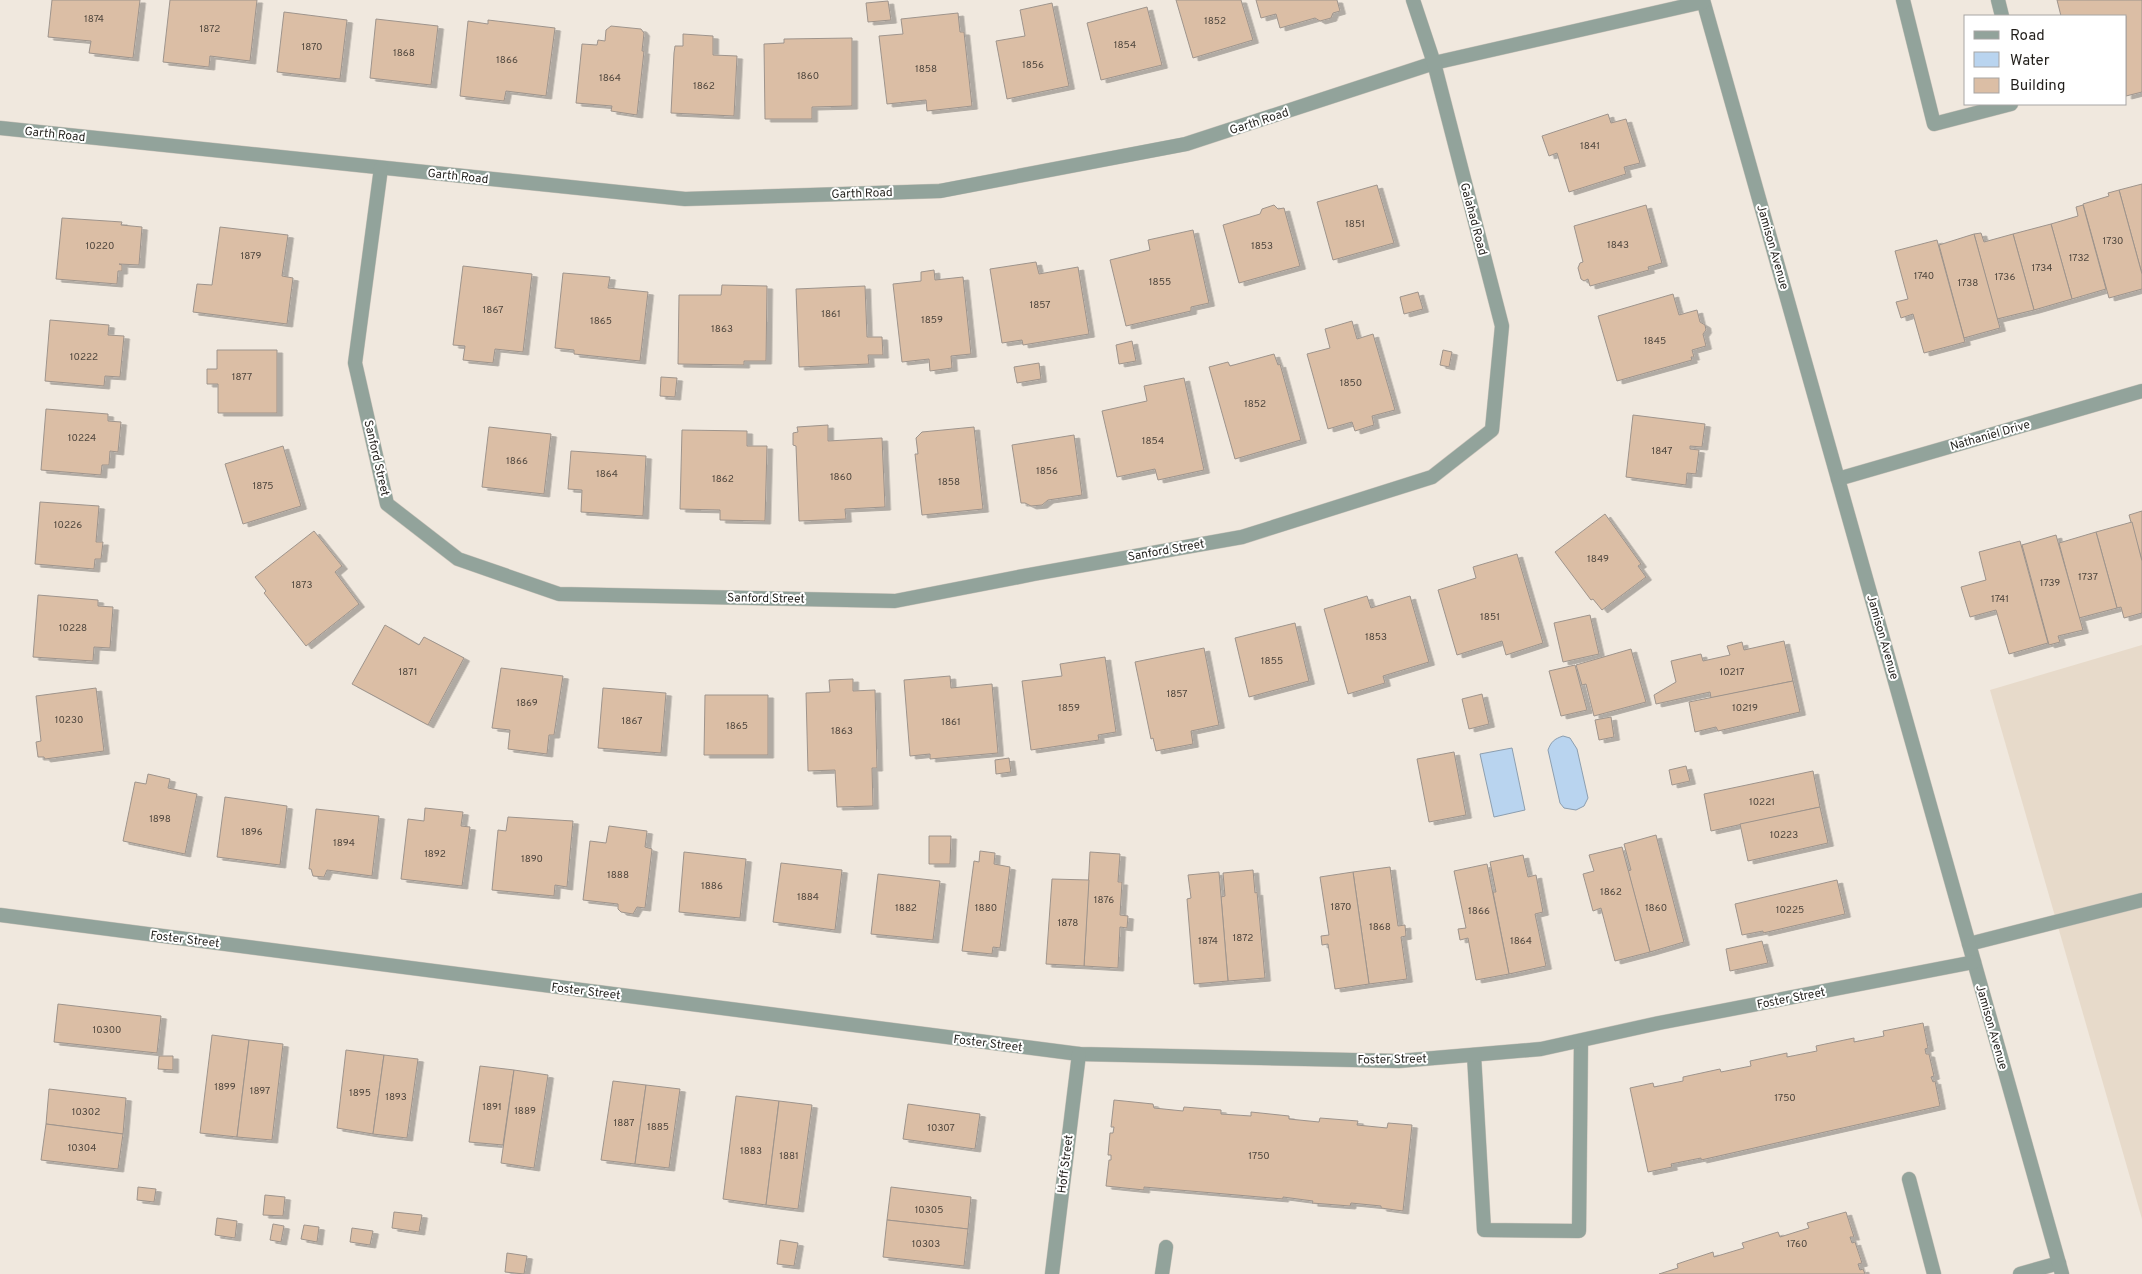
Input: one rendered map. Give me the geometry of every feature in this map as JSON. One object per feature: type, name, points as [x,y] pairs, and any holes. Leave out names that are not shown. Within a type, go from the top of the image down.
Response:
[{"type":"street","name":"Galahad Road","points":[[1413,0],[1434,63],[1502,326],[1492,430],[1481,438]]},
{"type":"street","points":[[1903,0],[1934,124],[2008,105]]},
{"type":"street","points":[[1998,0],[2002,15]]},
{"type":"street","name":"Garth Road","points":[[0,128],[685,198],[940,190],[1186,144],[1434,63],[1705,1]]},
{"type":"street","name":"Jamison Avenue","points":[[1705,1],[2061,1269]]},
{"type":"street","name":"Sanford Street","points":[[382,168],[355,363],[387,504],[458,559],[559,594],[895,601],[1043,572],[1242,537],[1432,477],[1481,438]]},
{"type":"street","name":"Nathaniel Drive","points":[[1838,479],[2142,391]]},
{"type":"street","points":[[1969,944],[2142,900]]},
{"type":"street","name":"Foster Street","points":[[0,915],[1079,1054],[1399,1062],[1541,1049],[1974,962]]},
{"type":"street","points":[[1474,1055],[1484,1230],[1579,1231],[1581,1041]]},
{"type":"street","name":"Hoff Street","points":[[1052,1274],[1079,1054]]},
{"type":"street","points":[[1909,1179],[1934,1274]]},
{"type":"street","points":[[1162,1274],[1166,1247]]},
{"type":"street","points":[[2020,1274],[2061,1269]]},
{"type":"shaded area","points":[[2142,645],[2142,1219],[1990,690]]},
{"type":"water","points":[[1563,736],[1570,738],[1577,749],[1588,798],[1584,806],[1576,810],[1564,808],[1560,803],[1548,750],[1553,741]]},
{"type":"water","points":[[1512,748],[1525,810],[1494,817],[1480,754]]},
{"type":"building","points":[[52,0],[140,0],[133,58],[89,53],[91,41],[48,37]]},
{"type":"building","points":[[170,0],[257,0],[250,61],[210,56],[209,67],[163,62]]},
{"type":"building","points":[[1176,0],[1241,0],[1253,40],[1193,58]]},
{"type":"building","points":[[1256,0],[1337,0],[1340,11],[1333,13],[1331,18],[1320,21],[1315,18],[1280,28],[1276,14],[1261,18]]},
{"type":"building","points":[[2057,0],[2142,0],[2142,92],[2127,96],[2127,15],[2061,15]]},
{"type":"building","points":[[888,1],[891,20],[868,22],[866,3]]},
{"type":"building","points":[[1052,3],[1069,86],[1007,99],[996,41],[1025,36],[1020,10]]},
{"type":"building","points":[[1147,7],[1162,65],[1101,80],[1087,23]]},
{"type":"building","points":[[284,12],[347,20],[340,79],[277,72]]},
{"type":"building","points":[[958,13],[960,32],[964,32],[972,106],[927,111],[926,100],[887,104],[879,36],[903,34],[901,19]]},
{"type":"building","points":[[376,19],[438,26],[431,85],[370,78]]},
{"type":"building","points":[[488,20],[555,28],[546,96],[506,91],[504,101],[460,96],[468,21],[488,24]]},
{"type":"building","points":[[611,26],[641,29],[644,33],[642,51],[644,51],[637,115],[611,111],[612,106],[576,103],[582,44],[597,45],[598,40],[605,41],[606,30]]},
{"type":"building","points":[[683,34],[713,36],[713,55],[737,56],[734,116],[671,113],[675,46],[683,46]]},
{"type":"building","points":[[852,38],[852,106],[812,107],[812,119],[765,119],[764,44],[784,43],[784,39]]},
{"type":"building","points":[[1608,114],[1611,123],[1626,119],[1640,163],[1624,167],[1626,174],[1569,192],[1557,153],[1549,156],[1542,136]]},
{"type":"building","points":[[2142,184],[2142,274],[2119,190]]},
{"type":"building","points":[[1377,185],[1394,243],[1333,260],[1317,202]]},
{"type":"building","points":[[2119,190],[2142,274],[2142,289],[2109,298],[2083,204],[2109,196],[2108,193]]},
{"type":"building","points":[[1274,205],[1278,209],[1284,208],[1300,266],[1239,283],[1223,225],[1260,214],[1262,209]]},
{"type":"building","points":[[1646,205],[1662,263],[1648,267],[1649,270],[1590,286],[1588,279],[1584,281],[1581,279],[1578,268],[1580,263],[1583,262],[1574,226]]},
{"type":"building","points":[[2083,205],[2106,289],[2072,299],[2051,224],[2078,216],[2076,207]]},
{"type":"building","points":[[62,218],[122,222],[121,225],[142,227],[139,265],[119,264],[122,265],[122,271],[118,271],[117,284],[56,279]]},
{"type":"building","points":[[2051,224],[2072,299],[2034,310],[2013,234]]},
{"type":"building","points":[[220,227],[288,235],[282,276],[293,278],[287,324],[193,312],[197,284],[212,285]]},
{"type":"building","points":[[1193,230],[1209,303],[1191,307],[1191,311],[1126,326],[1110,260],[1150,250],[1148,240]]},
{"type":"building","points":[[1981,233],[1984,242],[2013,234],[2034,310],[1997,319],[1974,234]]},
{"type":"building","points":[[1974,234],[2000,328],[1964,338],[1939,245]]},
{"type":"building","points":[[1937,240],[1965,342],[1924,353],[1913,314],[1901,318],[1896,302],[1908,299],[1895,251]]},
{"type":"building","points":[[1036,262],[1039,274],[1078,267],[1089,334],[1023,345],[1022,340],[1002,343],[990,269]]},
{"type":"building","points":[[463,266],[532,274],[523,352],[495,349],[493,363],[463,360],[465,346],[453,345]]},
{"type":"building","points":[[934,270],[935,280],[963,277],[971,354],[951,356],[952,368],[930,371],[929,359],[902,362],[893,284],[921,281],[921,272]]},
{"type":"building","points":[[563,273],[610,277],[608,288],[648,292],[640,361],[574,354],[574,350],[555,348]]},
{"type":"building","points":[[722,285],[767,286],[766,361],[744,361],[744,365],[678,364],[679,295],[721,295]]},
{"type":"building","points":[[865,286],[867,337],[882,337],[883,355],[868,355],[869,364],[799,367],[796,289]]},
{"type":"building","points":[[1418,292],[1423,309],[1404,314],[1400,297]]},
{"type":"building","points":[[1673,294],[1679,315],[1697,310],[1700,322],[1705,325],[1706,330],[1703,334],[1706,346],[1692,350],[1694,357],[1691,357],[1692,360],[1617,381],[1598,316]]},
{"type":"building","points":[[50,320],[109,325],[108,335],[124,336],[120,377],[105,376],[104,386],[45,381]]},
{"type":"building","points":[[1352,321],[1357,339],[1373,334],[1395,410],[1372,416],[1374,425],[1355,431],[1352,422],[1328,429],[1307,354],[1330,348],[1325,329]]},
{"type":"building","points":[[1132,341],[1136,361],[1119,364],[1116,345]]},
{"type":"building","points":[[217,350],[277,350],[277,413],[218,413],[218,384],[207,384],[207,369],[217,369]]},
{"type":"building","points":[[1443,350],[1452,352],[1449,367],[1440,365]]},
{"type":"building","points":[[1274,354],[1278,365],[1280,364],[1301,440],[1235,459],[1209,367],[1228,362],[1230,366]]},
{"type":"building","points":[[1039,363],[1041,379],[1017,383],[1014,367]]},
{"type":"building","points":[[661,377],[677,378],[675,397],[660,396]]},
{"type":"building","points":[[1184,378],[1204,470],[1158,480],[1155,469],[1117,477],[1102,411],[1147,401],[1144,386]]},
{"type":"building","points":[[46,409],[108,414],[108,421],[121,422],[118,452],[110,451],[109,465],[102,465],[101,475],[41,470]]},
{"type":"building","points":[[1633,415],[1705,424],[1702,447],[1690,446],[1690,449],[1699,450],[1696,474],[1687,473],[1686,485],[1626,477]]},
{"type":"building","points":[[828,425],[828,441],[882,438],[885,507],[845,509],[846,519],[799,521],[796,446],[793,445],[793,433],[798,432],[797,427]]},
{"type":"building","points":[[489,427],[551,434],[544,494],[482,487]]},
{"type":"building","points":[[974,427],[983,509],[922,515],[915,454],[918,454],[916,438],[922,432]]},
{"type":"building","points":[[682,430],[747,431],[747,446],[767,446],[765,521],[720,520],[720,510],[680,509]]},
{"type":"building","points":[[1074,435],[1082,495],[1048,500],[1042,505],[1031,506],[1021,503],[1012,445]]},
{"type":"building","points":[[283,446],[301,506],[243,524],[225,464]]},
{"type":"building","points":[[571,451],[646,456],[643,516],[581,512],[582,490],[568,489]]},
{"type":"building","points":[[40,502],[99,506],[96,542],[103,542],[101,559],[95,559],[94,569],[35,564]]},
{"type":"building","points":[[2142,511],[2142,561],[2129,515]]},
{"type":"building","points":[[1605,514],[1641,564],[1638,566],[1646,577],[1602,610],[1593,599],[1591,600],[1555,552]]},
{"type":"building","points":[[2132,522],[2142,561],[2142,613],[2124,618],[2121,607],[2117,608],[2096,532]]},
{"type":"building","points":[[314,531],[342,566],[335,572],[359,604],[306,646],[264,593],[266,591],[255,577]]},
{"type":"building","points":[[2096,532],[2117,608],[2079,618],[2059,543]]},
{"type":"building","points":[[2056,535],[2083,630],[2058,636],[2060,642],[2049,645],[2022,545]]},
{"type":"building","points":[[2020,541],[2048,643],[2009,654],[1996,610],[1970,617],[1961,587],[1986,580],[1979,552]]},
{"type":"building","points":[[1517,554],[1543,643],[1506,655],[1502,641],[1457,655],[1438,590],[1476,578],[1473,567]]},
{"type":"building","points":[[38,595],[98,600],[98,606],[113,607],[110,648],[94,647],[93,661],[33,657]]},
{"type":"building","points":[[1367,596],[1371,608],[1410,596],[1429,662],[1383,676],[1385,683],[1348,694],[1324,609]]},
{"type":"building","points":[[1590,615],[1599,654],[1563,662],[1554,623]]},
{"type":"building","points":[[1295,623],[1309,681],[1249,697],[1235,638]]},
{"type":"building","points":[[385,625],[419,645],[424,637],[464,658],[428,725],[352,684]]},
{"type":"building","points":[[1784,641],[1793,681],[1711,698],[1710,692],[1656,704],[1654,695],[1676,682],[1671,661],[1701,654],[1703,661],[1730,655],[1727,646],[1742,642],[1744,650]]},
{"type":"building","points":[[1204,648],[1219,725],[1191,731],[1193,744],[1156,751],[1153,738],[1151,739],[1135,662]]},
{"type":"building","points":[[1631,649],[1646,702],[1594,716],[1586,684],[1582,685],[1576,665]]},
{"type":"building","points":[[1105,657],[1116,732],[1098,735],[1099,740],[1031,750],[1022,681],[1062,676],[1060,664]]},
{"type":"building","points":[[1575,665],[1587,710],[1561,716],[1549,671]]},
{"type":"building","points":[[501,668],[563,676],[554,735],[549,735],[547,754],[508,749],[510,730],[492,728]]},
{"type":"building","points":[[950,676],[951,688],[992,684],[998,753],[930,759],[930,754],[910,756],[904,680]]},
{"type":"building","points":[[853,679],[853,691],[875,690],[877,768],[872,768],[873,806],[837,807],[835,770],[808,771],[806,693],[830,692],[829,680]]},
{"type":"building","points":[[1793,681],[1800,712],[1718,731],[1716,727],[1695,732],[1689,702]]},
{"type":"building","points":[[96,688],[104,751],[45,759],[44,757],[38,757],[36,742],[41,741],[36,696]]},
{"type":"building","points":[[603,688],[666,693],[661,753],[598,748]]},
{"type":"building","points":[[1482,694],[1489,724],[1469,729],[1462,699]]},
{"type":"building","points":[[705,695],[768,695],[768,755],[704,755]]},
{"type":"building","points":[[1611,717],[1614,737],[1599,740],[1595,720]]},
{"type":"building","points":[[1454,752],[1466,815],[1429,822],[1417,759]]},
{"type":"building","points":[[1009,758],[1011,772],[996,774],[995,760]]},
{"type":"building","points":[[1686,766],[1690,781],[1672,785],[1669,770]]},
{"type":"building","points":[[1813,771],[1820,807],[1711,831],[1704,794]]},
{"type":"building","points":[[148,774],[170,779],[168,788],[197,794],[185,854],[123,841],[135,782],[146,784]]},
{"type":"building","points":[[225,797],[287,806],[280,865],[217,857]]},
{"type":"building","points":[[1820,807],[1828,843],[1748,861],[1740,824]]},
{"type":"building","points":[[425,808],[463,812],[461,826],[470,827],[462,886],[401,879],[408,819],[424,821]]},
{"type":"building","points":[[316,809],[379,816],[372,876],[327,870],[324,877],[313,876],[311,869],[309,869]]},
{"type":"building","points":[[508,817],[573,821],[567,887],[555,885],[554,896],[492,890],[498,830],[506,831]]},
{"type":"building","points":[[609,826],[647,831],[645,847],[652,849],[645,908],[637,907],[633,914],[621,912],[618,909],[618,904],[583,900],[590,841],[606,843]]},
{"type":"building","points":[[1656,835],[1684,942],[1650,952],[1628,871],[1631,870],[1624,844]]},
{"type":"building","points":[[929,836],[951,836],[950,864],[929,864]]},
{"type":"building","points":[[1622,847],[1650,952],[1615,961],[1601,908],[1593,911],[1583,874],[1594,871],[1589,855]]},
{"type":"building","points":[[980,851],[995,853],[994,864],[1010,867],[1000,948],[993,947],[992,954],[962,951],[974,861],[979,862]]},
{"type":"building","points":[[684,852],[746,859],[740,918],[679,912]]},
{"type":"building","points":[[1090,852],[1120,854],[1118,882],[1122,882],[1120,915],[1128,916],[1127,928],[1120,927],[1118,968],[1084,966]]},
{"type":"building","points":[[1523,855],[1528,877],[1536,875],[1543,912],[1535,914],[1546,966],[1509,974],[1493,892],[1496,892],[1490,862]]},
{"type":"building","points":[[781,863],[842,870],[835,930],[773,922]]},
{"type":"building","points":[[1487,864],[1509,974],[1476,980],[1468,938],[1460,940],[1458,929],[1466,928],[1454,871]]},
{"type":"building","points":[[1390,867],[1398,926],[1405,925],[1406,936],[1401,937],[1407,979],[1369,984],[1353,872]]},
{"type":"building","points":[[1253,870],[1255,893],[1257,892],[1265,978],[1228,981],[1221,897],[1225,896],[1223,873]]},
{"type":"building","points":[[1219,872],[1228,981],[1194,984],[1187,899],[1191,898],[1188,875]]},
{"type":"building","points":[[1353,872],[1369,984],[1335,989],[1328,944],[1322,945],[1321,936],[1329,935],[1320,877]]},
{"type":"building","points":[[878,874],[940,881],[933,940],[871,934]]},
{"type":"building","points":[[1052,879],[1089,880],[1084,966],[1046,964]]},
{"type":"building","points":[[1837,880],[1845,914],[1763,933],[1763,931],[1742,935],[1735,904]]},
{"type":"building","points":[[1762,941],[1768,963],[1730,971],[1726,949]]},
{"type":"building","points":[[58,1004],[161,1016],[157,1053],[54,1042]]},
{"type":"building","points":[[1923,1023],[1928,1048],[1925,1049],[1926,1054],[1929,1054],[1934,1076],[1931,1077],[1933,1082],[1935,1081],[1940,1106],[1701,1160],[1701,1158],[1671,1164],[1672,1167],[1648,1172],[1630,1088],[1653,1083],[1654,1087],[1683,1081],[1683,1077],[1720,1069],[1721,1072],[1751,1066],[1750,1061],[1787,1053],[1787,1057],[1817,1051],[1816,1046],[1854,1038],[1854,1042],[1884,1036],[1883,1031]]},
{"type":"building","points":[[212,1035],[249,1040],[237,1137],[200,1133]]},
{"type":"building","points":[[249,1040],[283,1044],[272,1140],[237,1137]]},
{"type":"building","points":[[346,1050],[384,1055],[373,1134],[337,1128]]},
{"type":"building","points":[[384,1055],[418,1059],[407,1138],[373,1134]]},
{"type":"building","points":[[159,1056],[173,1056],[173,1070],[158,1069]]},
{"type":"building","points":[[480,1066],[514,1070],[503,1145],[469,1142]]},
{"type":"building","points":[[514,1070],[548,1075],[534,1168],[501,1163]]},
{"type":"building","points":[[613,1081],[646,1085],[635,1164],[601,1160]]},
{"type":"building","points":[[646,1085],[680,1089],[669,1168],[635,1164]]},
{"type":"building","points":[[49,1089],[126,1098],[123,1134],[46,1124]]},
{"type":"building","points":[[736,1096],[779,1101],[766,1205],[723,1199]]},
{"type":"building","points":[[1114,1100],[1153,1104],[1154,1108],[1183,1111],[1184,1107],[1221,1110],[1221,1114],[1251,1116],[1251,1112],[1289,1116],[1289,1119],[1319,1122],[1320,1118],[1358,1121],[1357,1125],[1387,1128],[1388,1123],[1412,1125],[1403,1211],[1381,1208],[1381,1206],[1351,1203],[1350,1206],[1312,1203],[1313,1201],[1283,1197],[1283,1199],[1144,1187],[1144,1190],[1106,1186],[1109,1160],[1111,1160],[1111,1155],[1108,1155],[1110,1133],[1113,1133],[1114,1127],[1111,1127]]},
{"type":"building","points":[[779,1101],[812,1105],[798,1209],[766,1205]]},
{"type":"building","points":[[908,1104],[980,1114],[975,1149],[903,1139]]},
{"type":"building","points":[[46,1124],[123,1134],[118,1169],[41,1160]]},
{"type":"building","points":[[138,1187],[156,1189],[154,1202],[137,1200]]},
{"type":"building","points":[[891,1187],[971,1197],[968,1229],[887,1220]]},
{"type":"building","points":[[265,1195],[285,1197],[283,1216],[263,1215]]},
{"type":"building","points":[[394,1212],[422,1215],[419,1232],[392,1228]]},
{"type":"building","points":[[1846,1212],[1854,1237],[1850,1237],[1852,1243],[1855,1242],[1862,1263],[1858,1264],[1860,1270],[1863,1269],[1865,1274],[1659,1274],[1678,1268],[1677,1264],[1713,1252],[1714,1257],[1744,1248],[1742,1243],[1778,1232],[1780,1237],[1809,1228],[1807,1223]]},
{"type":"building","points":[[217,1218],[237,1221],[235,1238],[215,1235]]},
{"type":"building","points":[[887,1220],[968,1229],[964,1266],[883,1257]]},
{"type":"building","points":[[273,1224],[284,1226],[281,1242],[270,1240]]},
{"type":"building","points":[[304,1225],[319,1227],[317,1242],[301,1239]]},
{"type":"building","points":[[352,1228],[373,1231],[370,1245],[350,1242]]},
{"type":"building","points":[[780,1240],[798,1243],[794,1266],[777,1264]]},
{"type":"building","points":[[507,1253],[527,1256],[524,1274],[505,1272]]}]
